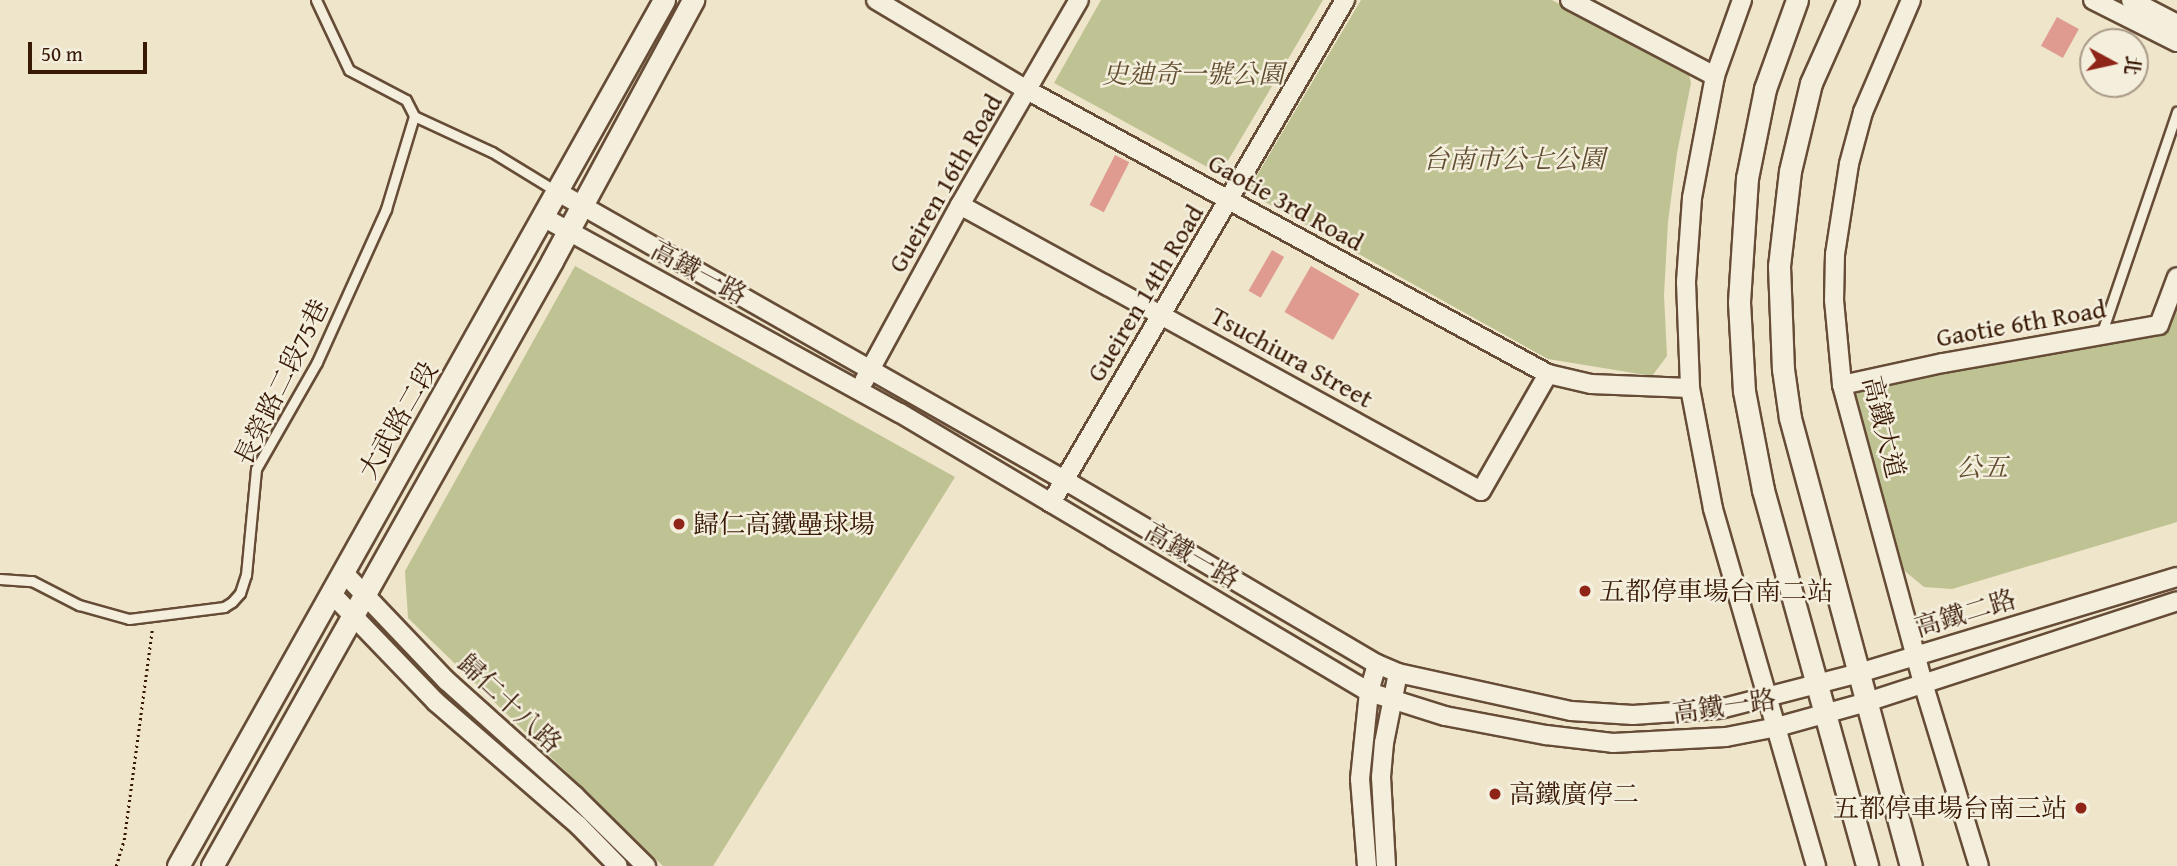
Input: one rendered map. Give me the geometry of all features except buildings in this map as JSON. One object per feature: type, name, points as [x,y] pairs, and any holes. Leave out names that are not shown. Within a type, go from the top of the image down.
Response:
[{"type":"street","name":"大武路二段","points":[[178,866],[664,0]]},
{"type":"street","points":[[212,866],[568,232],[693,0]]},
{"type":"street","name":"Gaotie 3rd Road","points":[[876,0],[904,7],[1027,90],[1548,374],[1591,384],[1690,387]]},
{"type":"street","name":"Gueiren 16th Road","points":[[858,393],[960,205],[1079,0]]},
{"type":"street","name":"Gueiren 14th Road","points":[[1051,503],[1230,201],[1345,0]]},
{"type":"street","points":[[1570,0],[1716,76]]},
{"type":"street","points":[[1742,0],[1716,76],[1695,171],[1686,282],[1690,387],[1713,509],[1816,866]]},
{"type":"street","points":[[1797,0],[1765,89],[1754,136],[1743,221],[1739,302],[1744,391],[1753,442],[1816,685],[1867,866]]},
{"type":"street","points":[[1848,0],[1811,83],[1798,127],[1783,211],[1780,317],[1783,369],[1790,418],[1911,866]]},
{"type":"street","name":"高鐵大道","points":[[1911,0],[1863,112],[1849,164],[1835,254],[1834,300],[1842,385],[1915,656],[1979,866]]},
{"type":"street","points":[[2093,0],[2177,42]]},
{"type":"street","points":[[2131,0],[2177,24]]},
{"type":"street","name":"高鐵一路","points":[[558,192],[1066,481],[1377,664],[1398,673],[1571,711],[1675,713],[1720,709],[1768,697]]},
{"type":"street","name":"Tsuchiura Street","points":[[960,205],[1481,491],[1548,374]]},
{"type":"street","name":"高鐵一路","points":[[543,217],[754,331],[858,393],[900,413],[1369,692],[1445,716],[1545,736],[1613,743],[1726,737],[1777,727],[1867,702]]},
{"type":"street","name":"Gaotie 6th Road","points":[[1842,385],[1943,363],[2159,325],[2177,277]]},
{"type":"street","name":"歸仁十八路","points":[[344,573],[357,604],[436,702],[578,825],[618,866]]},
{"type":"street","name":"高鐵二路","points":[[1768,697],[1859,673],[2177,578]]},
{"type":"street","name":"歸仁十八路","points":[[332,594],[357,604],[447,681],[517,747],[575,796],[646,866]]},
{"type":"street","name":"高鐵二路","points":[[1867,702],[2177,601]]},
{"type":"street","points":[[1367,866],[1360,779],[1369,692],[1377,664]]},
{"type":"street","points":[[1386,866],[1381,778],[1398,673]]},
{"type":"lane","points":[[316,0],[332,27],[349,70],[406,100],[414,116],[492,152],[558,192]]},
{"type":"lane","points":[[2101,335],[2177,112]]},
{"type":"lane","name":"長榮路二段75巷","points":[[0,579],[32,582],[79,605],[129,619],[224,607],[233,603],[240,593],[246,575],[256,469],[317,362],[386,209],[414,116]]},
{"type":"path","points":[[116,866],[124,840],[154,615]]},
{"type":"green space","name":"史迪奇一號公園","points":[[1101,0],[1323,0],[1220,174],[1054,83]]},
{"type":"green space","name":"台南市公七公園","points":[[1361,0],[1552,0],[1689,75],[1691,83],[1677,153],[1668,222],[1664,295],[1667,356],[1652,376],[1548,359],[1247,192]]},
{"type":"green space","name":"歸仁高鐵壘球場","points":[[575,266],[955,477],[713,866],[663,866],[408,618],[405,571]]},
{"type":"green space","name":"公五","points":[[2177,296],[2177,522],[1952,589],[1924,587],[1889,558],[1847,383],[2167,320]]},
{"type":"place","name":"歸仁高鐵壘球場","points":[[679,524]]},
{"type":"place","name":"五都停車場台南二站","points":[[1585,591]]},
{"type":"place","name":"高鐵廣停二","points":[[1495,794]]},
{"type":"place","name":"五都停車場台南三站","points":[[2081,808]]}]
